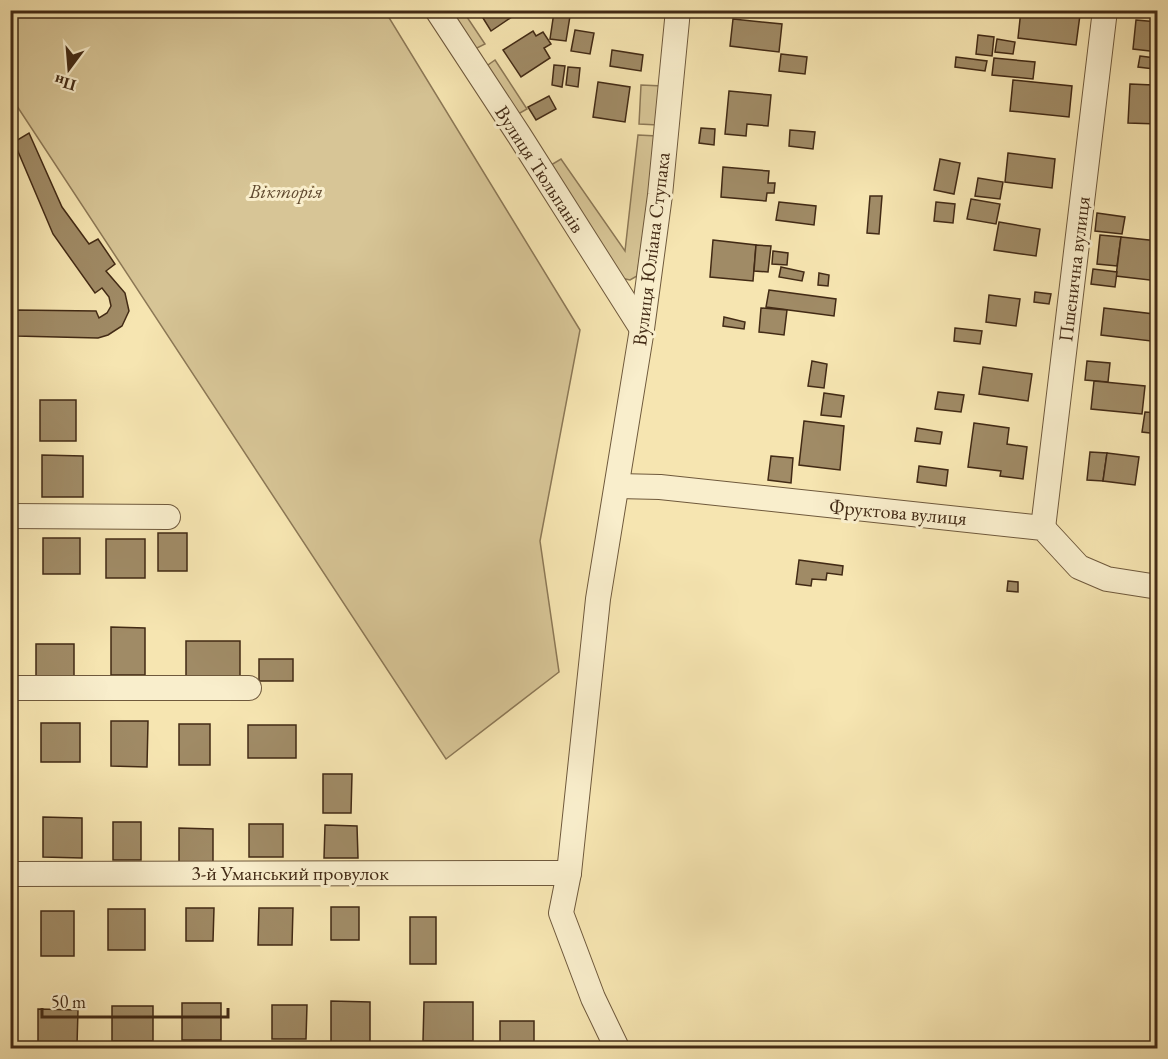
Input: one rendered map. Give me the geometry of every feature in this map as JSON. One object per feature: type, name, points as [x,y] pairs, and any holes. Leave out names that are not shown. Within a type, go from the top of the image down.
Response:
[{"type":"street","name":"Вулиця Тюльпанів","points":[[436,10],[519,135],[642,329]]},
{"type":"street","name":"Вулиця Юліана Ступака","points":[[617,1048],[593,998],[561,913],[569,873],[598,599],[618,486],[660,195],[678,10]]},
{"type":"street","name":"Пшенична вулиця","points":[[1043,528],[1105,10]]},
{"type":"street","name":"Фруктова вулиця","points":[[618,486],[660,487],[1043,528]]},
{"type":"street","points":[[10,516],[168,517]]},
{"type":"street","points":[[1043,528],[1079,567],[1107,579],[1158,587]]},
{"type":"street","points":[[10,688],[249,688]]},
{"type":"street","name":"3-й Уманський провулок","points":[[10,874],[569,873]]},
{"type":"green space","name":"Вікторія","points":[[10,11],[385,11],[580,330],[540,541],[559,672],[446,759],[11,97]]},
{"type":"green space","points":[[441,11],[463,11],[485,44],[469,52]]},
{"type":"green space","points":[[495,60],[527,109],[513,117],[481,70]]},
{"type":"green space","points":[[641,85],[663,86],[658,125],[639,124]]},
{"type":"green space","points":[[638,135],[657,136],[637,276],[630,280],[621,278],[546,168],[561,159],[625,251]]},
{"type":"building","points":[[478,10],[522,10],[491,31]]},
{"type":"building","points":[[549,10],[571,10],[566,41],[550,39],[554,12]]},
{"type":"building","points":[[583,10],[626,10],[625,17]]},
{"type":"building","points":[[1021,10],[1044,10],[1080,15],[1076,45],[1018,38]]},
{"type":"building","points":[[733,19],[782,24],[779,52],[730,46]]},
{"type":"building","points":[[1136,20],[1158,22],[1158,52],[1133,49]]},
{"type":"building","points":[[575,30],[594,33],[590,54],[571,51]]},
{"type":"building","points":[[533,31],[536,36],[543,32],[551,44],[544,48],[550,58],[521,77],[503,50]]},
{"type":"building","points":[[978,35],[994,37],[992,56],[976,54]]},
{"type":"building","points":[[997,39],[1015,42],[1013,54],[995,52]]},
{"type":"building","points":[[612,50],[643,55],[641,71],[610,66]]},
{"type":"building","points":[[781,54],[807,57],[805,74],[779,71]]},
{"type":"building","points":[[1140,56],[1155,58],[1154,69],[1138,67]]},
{"type":"building","points":[[956,57],[987,61],[985,71],[955,67]]},
{"type":"building","points":[[994,58],[1035,62],[1033,79],[992,75]]},
{"type":"building","points":[[554,65],[565,66],[562,87],[552,85]]},
{"type":"building","points":[[568,67],[580,68],[578,87],[566,85]]},
{"type":"building","points":[[1013,80],[1072,86],[1069,117],[1010,111]]},
{"type":"building","points":[[598,82],[630,87],[625,122],[593,117]]},
{"type":"building","points":[[1130,84],[1153,85],[1153,93],[1158,93],[1158,124],[1128,123]]},
{"type":"building","points":[[729,91],[771,95],[768,126],[747,124],[746,136],[725,134]]},
{"type":"building","points":[[549,96],[556,109],[536,120],[528,107]]},
{"type":"building","points":[[701,128],[715,129],[714,145],[699,143]]},
{"type":"building","points":[[790,130],[815,132],[813,149],[789,146]]},
{"type":"building","points":[[29,133],[62,207],[89,244],[98,239],[115,264],[106,271],[125,293],[129,311],[122,326],[108,335],[98,338],[16,336],[17,310],[96,311],[99,318],[107,313],[111,306],[109,297],[102,288],[95,293],[53,234],[14,142]]},
{"type":"building","points":[[1008,153],[1055,159],[1052,188],[1005,182]]},
{"type":"building","points":[[940,159],[960,163],[954,194],[934,190]]},
{"type":"building","points":[[723,167],[769,171],[768,183],[775,183],[774,193],[767,193],[766,201],[721,197]]},
{"type":"building","points":[[978,178],[1003,182],[1000,199],[975,196]]},
{"type":"building","points":[[870,196],[882,196],[879,234],[867,233]]},
{"type":"building","points":[[971,199],[1000,204],[996,224],[967,219]]},
{"type":"building","points":[[779,202],[816,206],[814,225],[776,220]]},
{"type":"building","points":[[936,202],[955,204],[953,223],[934,221]]},
{"type":"building","points":[[1097,213],[1125,217],[1122,234],[1095,231]]},
{"type":"building","points":[[999,222],[1040,229],[1036,256],[994,250]]},
{"type":"building","points":[[1100,235],[1121,237],[1117,266],[1097,264]]},
{"type":"building","points":[[1121,237],[1158,241],[1158,281],[1116,276]]},
{"type":"building","points":[[713,240],[756,245],[753,281],[710,277]]},
{"type":"building","points":[[756,245],[771,246],[768,272],[754,271]]},
{"type":"building","points":[[773,251],[788,253],[787,265],[772,264]]},
{"type":"building","points":[[781,267],[804,272],[802,281],[779,277]]},
{"type":"building","points":[[1093,269],[1117,272],[1115,287],[1091,284]]},
{"type":"building","points":[[819,273],[829,275],[828,286],[818,285]]},
{"type":"building","points":[[769,290],[836,299],[834,316],[766,307]]},
{"type":"building","points":[[1035,292],[1051,294],[1049,304],[1034,302]]},
{"type":"building","points":[[989,295],[1020,299],[1016,326],[986,322]]},
{"type":"building","points":[[761,308],[787,310],[784,335],[759,332]]},
{"type":"building","points":[[1104,308],[1154,314],[1151,341],[1101,335]]},
{"type":"building","points":[[724,317],[745,322],[744,329],[723,326]]},
{"type":"building","points":[[955,328],[982,331],[980,344],[954,341]]},
{"type":"building","points":[[812,361],[827,364],[824,388],[808,386]]},
{"type":"building","points":[[1087,361],[1110,363],[1108,382],[1085,380]]},
{"type":"building","points":[[983,367],[1032,374],[1028,401],[979,394]]},
{"type":"building","points":[[1094,381],[1145,386],[1142,414],[1091,409]]},
{"type":"building","points":[[938,392],[964,395],[961,412],[935,409]]},
{"type":"building","points":[[824,393],[844,396],[841,417],[821,415]]},
{"type":"building","points":[[40,400],[76,400],[76,441],[40,441]]},
{"type":"building","points":[[1145,412],[1158,413],[1158,434],[1142,432]]},
{"type":"building","points":[[804,421],[844,426],[840,470],[799,465]]},
{"type":"building","points":[[974,423],[1009,428],[1007,444],[1027,447],[1023,479],[1000,476],[1001,471],[968,467]]},
{"type":"building","points":[[917,428],[942,432],[940,444],[915,441]]},
{"type":"building","points":[[1090,452],[1107,453],[1103,481],[1087,480]]},
{"type":"building","points":[[1107,453],[1139,457],[1135,485],[1103,481]]},
{"type":"building","points":[[42,455],[83,456],[83,497],[42,497]]},
{"type":"building","points":[[771,456],[793,458],[791,483],[768,480]]},
{"type":"building","points":[[919,466],[948,470],[946,486],[917,482]]},
{"type":"building","points":[[158,533],[187,533],[187,571],[158,571]]},
{"type":"building","points":[[43,538],[80,538],[80,574],[43,574]]},
{"type":"building","points":[[106,539],[145,539],[145,578],[106,578]]},
{"type":"building","points":[[799,560],[843,566],[842,575],[827,573],[826,580],[812,579],[811,586],[796,584]]},
{"type":"building","points":[[1008,581],[1018,582],[1018,592],[1007,591]]},
{"type":"building","points":[[111,627],[145,628],[145,675],[111,675]]},
{"type":"building","points":[[186,641],[240,641],[240,676],[186,676]]},
{"type":"building","points":[[36,644],[74,644],[74,677],[36,677]]},
{"type":"building","points":[[259,659],[293,659],[293,681],[259,681]]},
{"type":"building","points":[[111,721],[148,721],[147,767],[111,766]]},
{"type":"building","points":[[41,723],[80,723],[80,762],[41,762]]},
{"type":"building","points":[[179,724],[210,724],[210,765],[179,765]]},
{"type":"building","points":[[248,725],[296,725],[296,758],[248,758]]},
{"type":"building","points":[[323,774],[352,774],[351,813],[323,813]]},
{"type":"building","points":[[43,817],[82,818],[82,858],[43,857]]},
{"type":"building","points":[[113,822],[141,822],[141,860],[113,860]]},
{"type":"building","points":[[249,824],[283,824],[283,857],[249,857]]},
{"type":"building","points":[[325,825],[357,826],[358,858],[324,858]]},
{"type":"building","points":[[179,828],[213,829],[213,864],[179,863]]},
{"type":"building","points":[[331,907],[359,907],[359,940],[331,940]]},
{"type":"building","points":[[186,908],[214,908],[213,941],[186,941]]},
{"type":"building","points":[[259,908],[293,908],[292,945],[258,945]]},
{"type":"building","points":[[108,909],[145,909],[145,950],[108,950]]},
{"type":"building","points":[[41,911],[74,911],[74,956],[41,956]]},
{"type":"building","points":[[410,917],[436,917],[436,964],[410,964]]},
{"type":"building","points":[[331,1001],[370,1002],[370,1045],[331,1045]]},
{"type":"building","points":[[424,1002],[473,1002],[473,1041],[423,1041]]},
{"type":"building","points":[[182,1003],[221,1003],[221,1040],[182,1040]]},
{"type":"building","points":[[272,1005],[307,1005],[306,1039],[272,1039]]},
{"type":"building","points":[[112,1006],[153,1006],[153,1041],[112,1041]]},
{"type":"building","points":[[38,1009],[78,1010],[77,1045],[38,1045]]},
{"type":"building","points":[[500,1021],[534,1021],[534,1046],[500,1046]]}]
